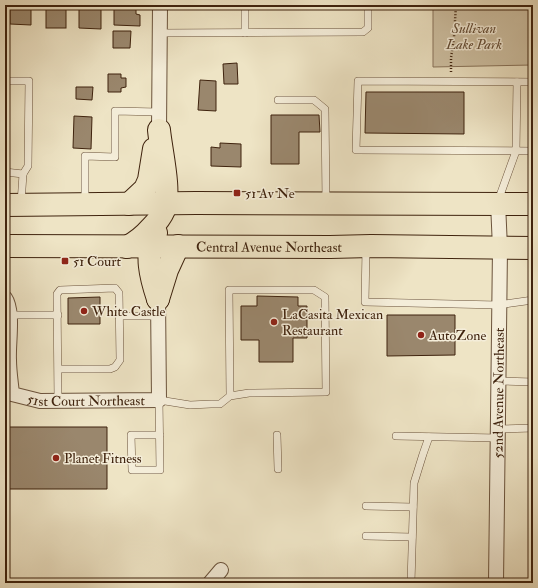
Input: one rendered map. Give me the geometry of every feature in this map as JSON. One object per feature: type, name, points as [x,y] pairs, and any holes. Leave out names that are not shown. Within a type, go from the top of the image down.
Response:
[{"type":"main road","points":[[127,247],[144,237],[161,216],[165,203],[166,183],[158,121]]},
{"type":"main road","points":[[129,204],[145,189],[149,180],[158,121]]},
{"type":"main road","points":[[13,205],[165,203],[533,204]]},
{"type":"main road","points":[[158,307],[152,281],[150,247],[155,234],[174,211],[196,203]]},
{"type":"main road","name":"Central Avenue Northeast","points":[[5,246],[366,246],[533,248]]},
{"type":"main road","points":[[158,307],[167,270],[178,246]]},
{"type":"street","points":[[158,121],[160,5]]},
{"type":"street","name":"52nd Avenue Northeast","points":[[496,583],[498,306],[500,248],[498,203]]},
{"type":"street","name":"51st Court Northeast","points":[[5,298],[8,303],[10,315],[8,392],[40,401],[159,400],[158,307]]},
{"type":"street","points":[[210,583],[221,570]]},
{"type":"lane","points":[[246,5],[246,32]]},
{"type":"lane","points":[[159,33],[363,32],[368,28],[368,5]]},
{"type":"lane","points":[[533,82],[358,80],[356,150],[533,151]]},
{"type":"lane","points":[[5,81],[29,81],[28,166],[22,174],[13,205]]},
{"type":"lane","points":[[498,203],[516,151],[517,82]]},
{"type":"lane","points":[[278,100],[314,100],[325,108],[326,204]]},
{"type":"lane","points":[[85,204],[85,156],[115,157],[115,111],[158,121]]},
{"type":"lane","points":[[5,172],[22,174]]},
{"type":"lane","points":[[366,246],[365,302],[498,306],[533,300]]},
{"type":"lane","points":[[58,369],[110,369],[116,367],[120,360],[119,293],[115,288],[60,290],[57,294],[58,401]]},
{"type":"lane","points":[[160,435],[131,435],[132,470],[160,470],[160,435],[159,400],[190,405],[204,405],[220,404],[230,396],[250,393],[326,392],[325,296],[314,290],[229,290],[230,396]]},
{"type":"lane","points":[[119,316],[158,307]]},
{"type":"lane","points":[[10,315],[58,315]]},
{"type":"lane","points":[[498,381],[533,382]]},
{"type":"lane","points":[[396,436],[429,437],[498,434],[533,428]]},
{"type":"lane","points":[[277,435],[278,469]]},
{"type":"lane","points":[[411,583],[414,483],[429,437]]},
{"type":"lane","points":[[366,506],[413,507]]},
{"type":"lane","points":[[366,536],[412,538]]},
{"type":"path","points":[[451,82],[451,58],[456,5]]},
{"type":"green space","name":"Sullivan Lake Park","points":[[433,5],[532,5],[532,65],[433,67]]},
{"type":"building","points":[[10,5],[31,5],[31,25],[10,24]]},
{"type":"building","points":[[46,5],[66,5],[66,28],[46,28]]},
{"type":"building","points":[[79,5],[101,5],[101,29],[79,28]]},
{"type":"building","points":[[114,5],[136,5],[136,14],[140,15],[140,26],[114,25]]},
{"type":"building","points":[[113,31],[131,31],[130,48],[113,48]]},
{"type":"building","points":[[237,63],[238,84],[224,84],[223,64]]},
{"type":"building","points":[[108,74],[121,74],[121,78],[126,78],[126,87],[121,88],[121,92],[108,92]]},
{"type":"building","points":[[200,80],[216,81],[216,111],[198,110]]},
{"type":"building","points":[[76,87],[93,87],[92,100],[76,99]]},
{"type":"building","points":[[366,92],[464,92],[464,134],[365,133]]},
{"type":"building","points":[[271,115],[319,115],[320,132],[299,132],[299,164],[271,164]]},
{"type":"building","points":[[74,116],[92,117],[91,149],[73,148]]},
{"type":"building","points":[[220,143],[241,144],[241,167],[211,166],[211,147],[220,148]]},
{"type":"building","name":"LaCasita Mexican Restaurant","points":[[257,296],[298,297],[298,306],[307,306],[307,338],[293,338],[293,362],[259,362],[259,340],[241,340],[241,306],[257,306]]},
{"type":"building","name":"White Castle","points":[[100,297],[100,324],[68,324],[68,298]]},
{"type":"building","name":"AutoZone","points":[[387,315],[455,315],[455,355],[387,356]]},
{"type":"building","name":"Planet Fitness","points":[[107,427],[107,489],[5,489],[5,428]]},
{"type":"place","name":"51 Av Ne","points":[[237,193]]},
{"type":"place","name":"51 Court","points":[[65,261]]},
{"type":"place","name":"White Castle","points":[[84,311]]},
{"type":"place","name":"LaCasita Mexican Restaurant","points":[[274,322]]},
{"type":"place","name":"AutoZone","points":[[421,335]]},
{"type":"place","name":"Planet Fitness","points":[[56,458]]}]
